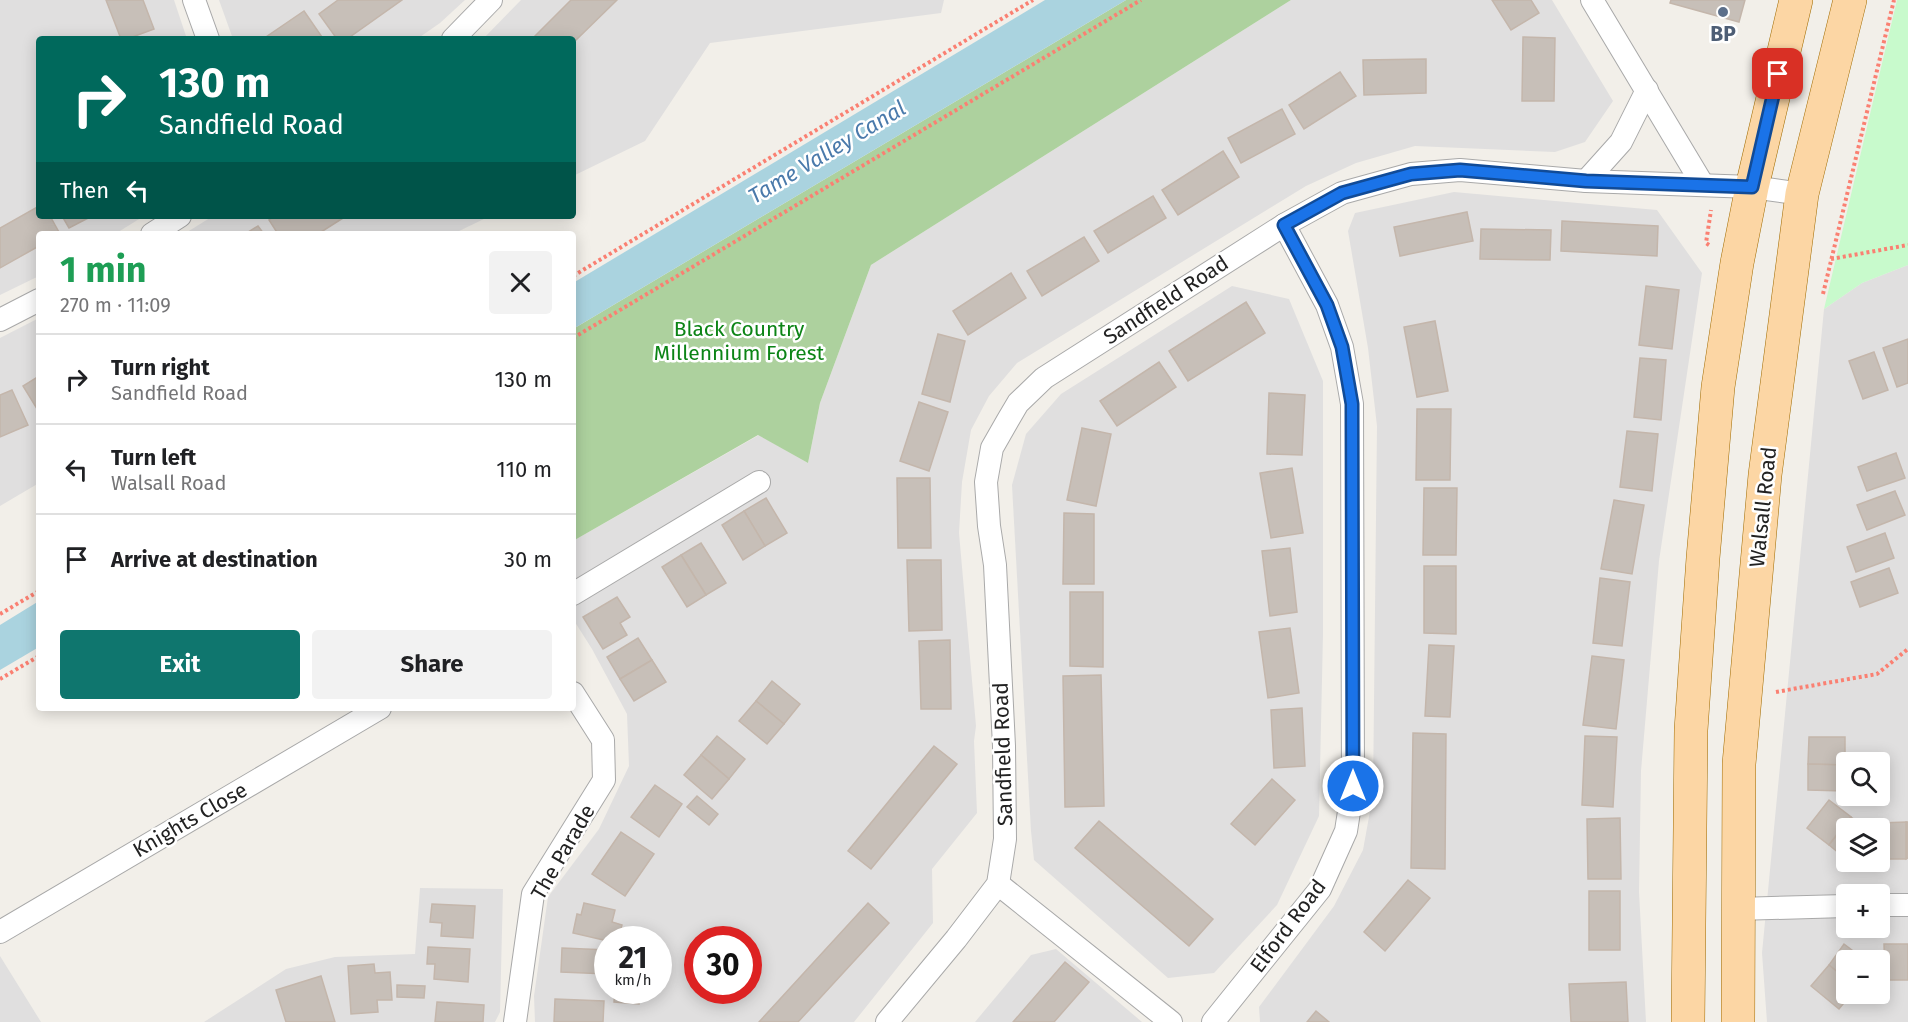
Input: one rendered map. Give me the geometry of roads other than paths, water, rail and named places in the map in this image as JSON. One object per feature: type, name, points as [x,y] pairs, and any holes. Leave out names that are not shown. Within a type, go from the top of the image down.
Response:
[{"type":"main road","points":[[1688,1022],[1691,730],[1703,558],[1719,387],[1737,263],[1752,187],[1796,0]]},
{"type":"main road","name":"Walsall Road","points":[[1738,1022],[1739,764],[1765,475],[1802,194],[1850,0]]},
{"type":"street","points":[[194,0],[207,36]]},
{"type":"street","points":[[456,36],[491,0]]},
{"type":"street","points":[[1592,0],[1703,184]]},
{"type":"street","points":[[1586,181],[1621,142],[1647,90]]},
{"type":"street","name":"Sandfield Road","points":[[887,1022],[998,884],[1005,839],[1004,746],[995,565],[986,482],[992,448],[1018,403],[1044,378],[1284,225],[1342,193],[1411,174],[1460,170],[1586,181],[1752,187],[1802,194]]},
{"type":"street","points":[[157,231],[175,219]]},
{"type":"street","name":"Elford Road","points":[[1213,1022],[1320,889],[1346,831],[1353,786],[1352,404],[1342,347],[1327,305],[1284,225]]},
{"type":"street","points":[[0,320],[36,302]]},
{"type":"street","points":[[576,592],[759,482]]},
{"type":"street","name":"The Parade","points":[[515,1022],[533,894],[604,780],[603,740],[576,698]]},
{"type":"street","name":"Knights Close","points":[[0,932],[375,711]]},
{"type":"street","points":[[998,884],[1171,1022]]},
{"type":"street","points":[[1890,905],[1908,904]]},
{"type":"street","points":[[1737,909],[1836,906]]},
{"type":"water","name":"Tame Valley Canal","points":[[1045,0],[1126,0],[576,327],[576,281]]},
{"type":"water","points":[[36,603],[36,649],[0,670],[0,625]]},
{"type":"place","name":"BP","points":[[1723,12]]},
{"type":"park label","name":"Black Country Millennium Forest","points":[[739,341]]}]
